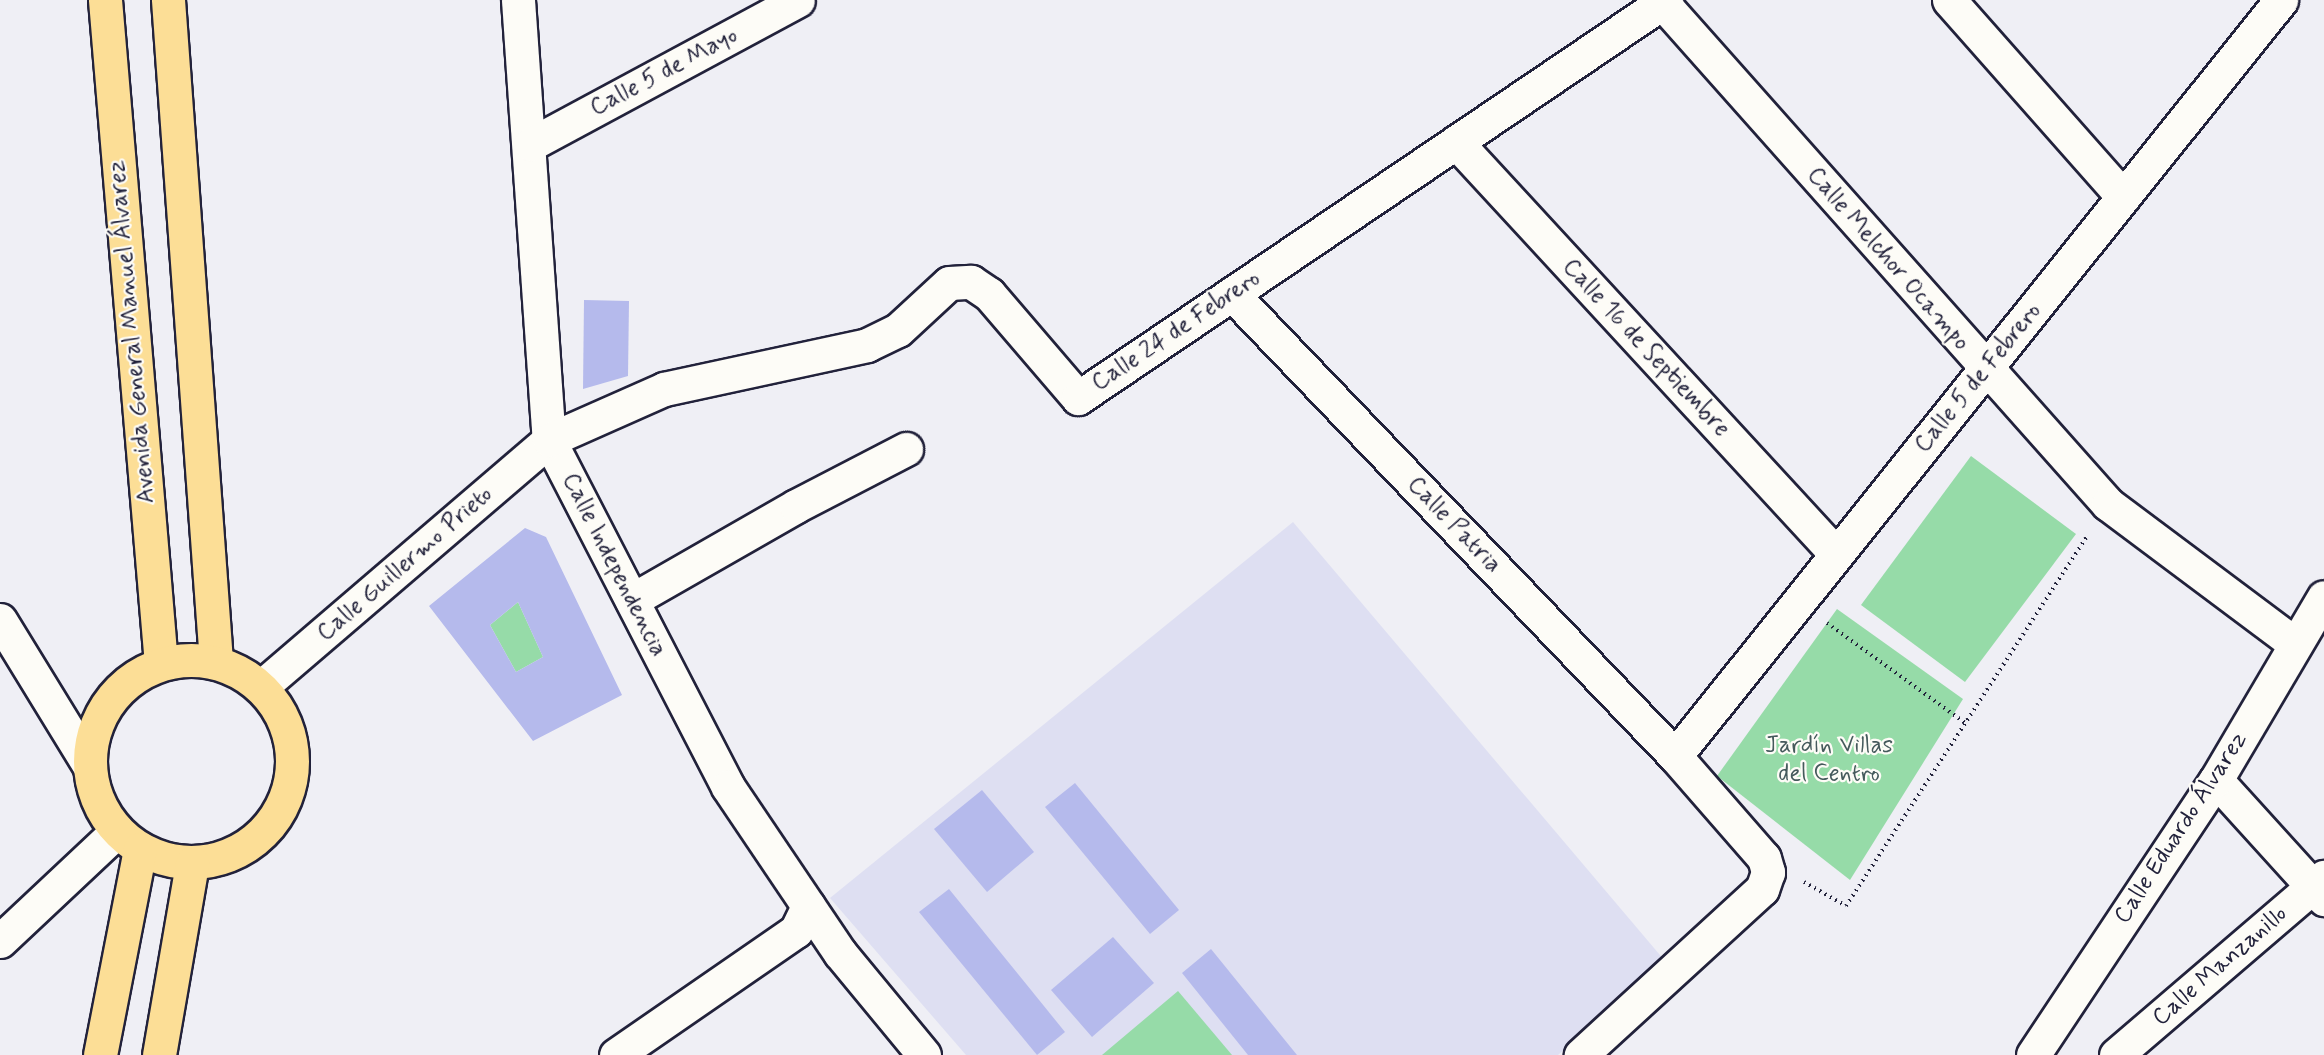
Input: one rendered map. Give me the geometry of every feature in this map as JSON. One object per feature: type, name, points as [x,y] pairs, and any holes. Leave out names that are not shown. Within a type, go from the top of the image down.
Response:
[{"type":"main road","name":"Avenida General Manuel Álvarez","points":[[105,0],[161,664]]},
{"type":"main road","points":[[168,0],[216,662]]},
{"type":"main road","points":[[188,660],[216,662],[240,672],[261,687],[282,715],[292,748],[291,782],[279,814],[257,840],[226,857],[192,863],[165,860],[129,840],[102,812],[89,765],[93,732],[107,702],[131,679],[161,664],[188,660]]},
{"type":"main road","points":[[100,1055],[129,840]]},
{"type":"main road","points":[[159,1055],[192,863]]},
{"type":"street","name":"Calle Independencia","points":[[518,0],[531,144],[549,440],[728,787],[840,953],[924,1055]]},
{"type":"street","name":"Calle 5 de Mayo","points":[[531,144],[798,0]]},
{"type":"street","points":[[1949,0],[2123,197]]},
{"type":"street","name":"Calle 5 de Febrero","points":[[1675,756],[2281,0]]},
{"type":"street","name":"Calle 24 de Febrero","points":[[549,440],[664,389],[867,345],[898,330],[949,283],[960,282],[971,282],[989,294],[1078,398],[1663,1]]},
{"type":"street","name":"Calle Melchor Ocampo","points":[[1663,1],[1985,369],[2108,504],[2294,643]]},
{"type":"street","name":"Calle 16 de Septiembre","points":[[1456,142],[1836,554]]},
{"type":"street","name":"Calle Patria","points":[[1232,294],[1675,756],[1764,858]]},
{"type":"street","name":"Calle Guillermo Prieto","points":[[261,687],[549,440]]},
{"type":"street","points":[[632,600],[906,449]]},
{"type":"street","name":"Calle Eduardo Álvarez","points":[[2048,1048],[2216,780],[2294,643],[2324,597]]},
{"type":"street","points":[[0,620],[89,765]]},
{"type":"street","points":[[2216,780],[2320,888]]},
{"type":"street","points":[[0,941],[129,840]]},
{"type":"street","points":[[1581,1055],[1762,889],[1768,872],[1764,858]]},
{"type":"street","name":"Calle Manzanillo","points":[[2116,1055],[2320,888]]},
{"type":"street","points":[[616,1055],[796,931],[808,906]]},
{"type":"path","points":[[1764,858],[1846,906],[2108,504]]},
{"type":"path","points":[[1798,602],[1965,723]]},
{"type":"shaded area","points":[[1293,522],[1665,961],[1558,1055],[966,1055],[830,898]]},
{"type":"green space","points":[[1971,456],[2076,534],[1965,682],[1861,605]]},
{"type":"green space","points":[[518,602],[543,657],[516,672],[490,625]]},
{"type":"green space","name":"Jardín Villas del Centro","points":[[1837,609],[1963,699],[1850,880],[1717,776]]},
{"type":"green space","points":[[1178,991],[1232,1055],[1102,1055]]},
{"type":"building","points":[[584,300],[629,301],[628,376],[583,389]]},
{"type":"building","points":[[525,528],[546,537],[622,695],[533,741],[429,606]],"holes":[[[518,602],[543,657],[516,672],[490,625]]]},
{"type":"building","points":[[1075,783],[1179,910],[1150,934],[1045,807]]},
{"type":"building","points":[[982,790],[1034,852],[987,892],[934,829]]},
{"type":"building","points":[[949,889],[1065,1032],[1037,1055],[919,912]]},
{"type":"building","points":[[1113,937],[1154,983],[1092,1037],[1051,990]]},
{"type":"building","points":[[1211,949],[1297,1055],[1248,1055],[1182,973]]}]
